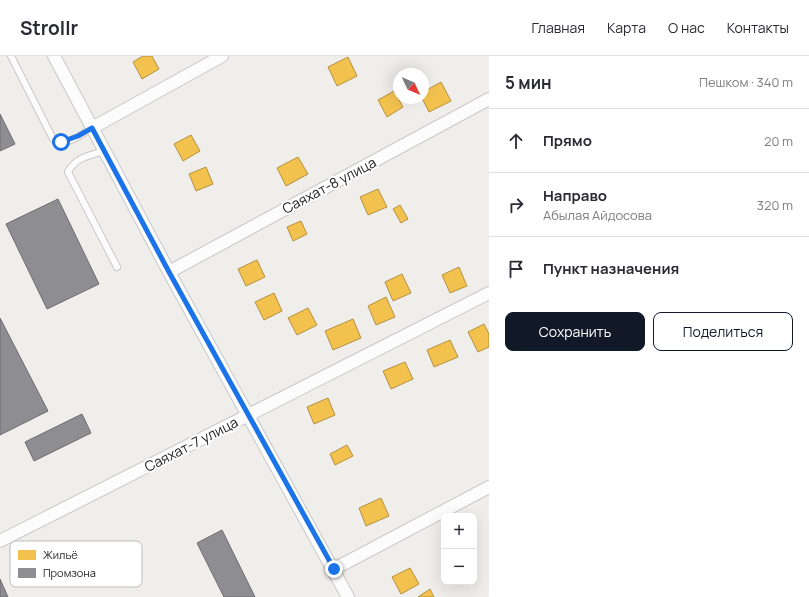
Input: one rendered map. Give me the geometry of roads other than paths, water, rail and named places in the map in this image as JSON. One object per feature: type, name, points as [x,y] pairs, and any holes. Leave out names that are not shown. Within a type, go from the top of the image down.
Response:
[{"type":"street","points":[[54,56],[169,272],[334,569],[348,597]]},
{"type":"street","points":[[92,128],[222,56]]},
{"type":"street","name":"Саяхат-8 улица","points":[[169,272],[489,99]]},
{"type":"street","name":"Саяхат-7 улица","points":[[0,541],[489,293]]},
{"type":"street","points":[[334,569],[489,487]]},
{"type":"lane","points":[[11,56],[53,139],[61,142],[92,128]]},
{"type":"lane","points":[[104,151],[80,158],[72,165],[68,172],[117,267]]}]
